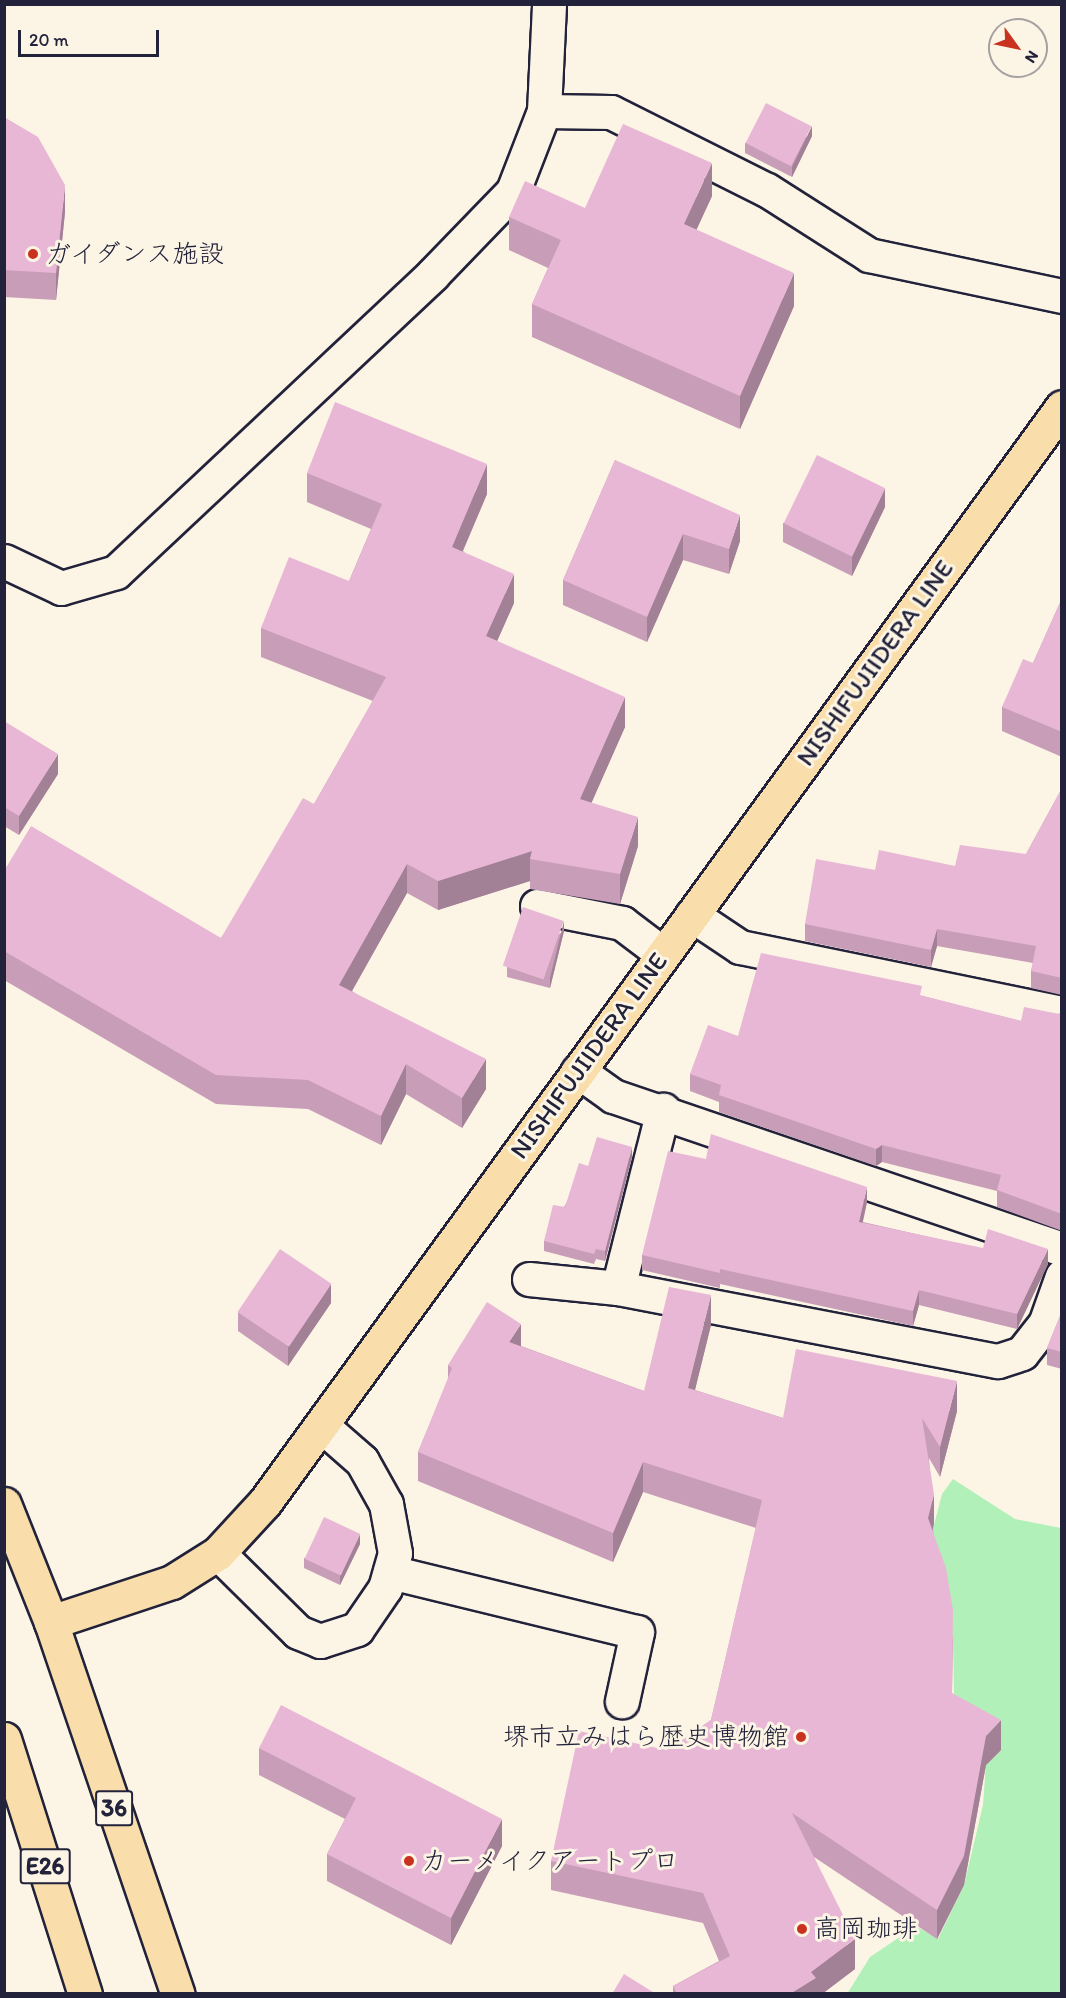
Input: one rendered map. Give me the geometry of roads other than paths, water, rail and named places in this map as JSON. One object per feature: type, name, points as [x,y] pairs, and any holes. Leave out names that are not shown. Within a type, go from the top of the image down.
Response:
[{"type":"main road","name":"NISHIFUJIIDERA LINE","points":[[51,1622],[172,1582],[218,1553],[322,1426],[1062,407]]},
{"type":"main road","name":"36","points":[[4,1504],[51,1622],[178,1994]]},
{"type":"main road","name":"E26","points":[[4,1739],[85,1994]]},
{"type":"street","points":[[4,561],[61,588],[116,572],[513,191],[544,111],[549,4]]},
{"type":"street","points":[[544,111],[611,112],[767,190],[869,255],[1062,296]]},
{"type":"street","points":[[537,906],[622,923],[663,954]]},
{"type":"street","points":[[692,915],[740,947],[1062,1013]]},
{"type":"street","points":[[578,1071],[613,1096],[663,1110],[1062,1249]]},
{"type":"street","points":[[618,1288],[663,1110]]},
{"type":"street","points":[[529,1279],[618,1288],[998,1361],[1022,1353],[1045,1324],[1062,1276]]},
{"type":"street","points":[[218,1553],[298,1632],[320,1641],[357,1629],[390,1572],[395,1553],[386,1504],[362,1461],[322,1426]]},
{"type":"street","points":[[390,1572],[637,1632],[622,1701]]},
{"type":"place","name":"ガイダンス施設","points":[[33,254]]},
{"type":"place","name":"堺市立みはら歴史博物館","points":[[801,1737]]},
{"type":"place","name":"カーメイクアートプロ","points":[[409,1861]]},
{"type":"place","name":"高岡珈琲","points":[[802,1929]]}]
